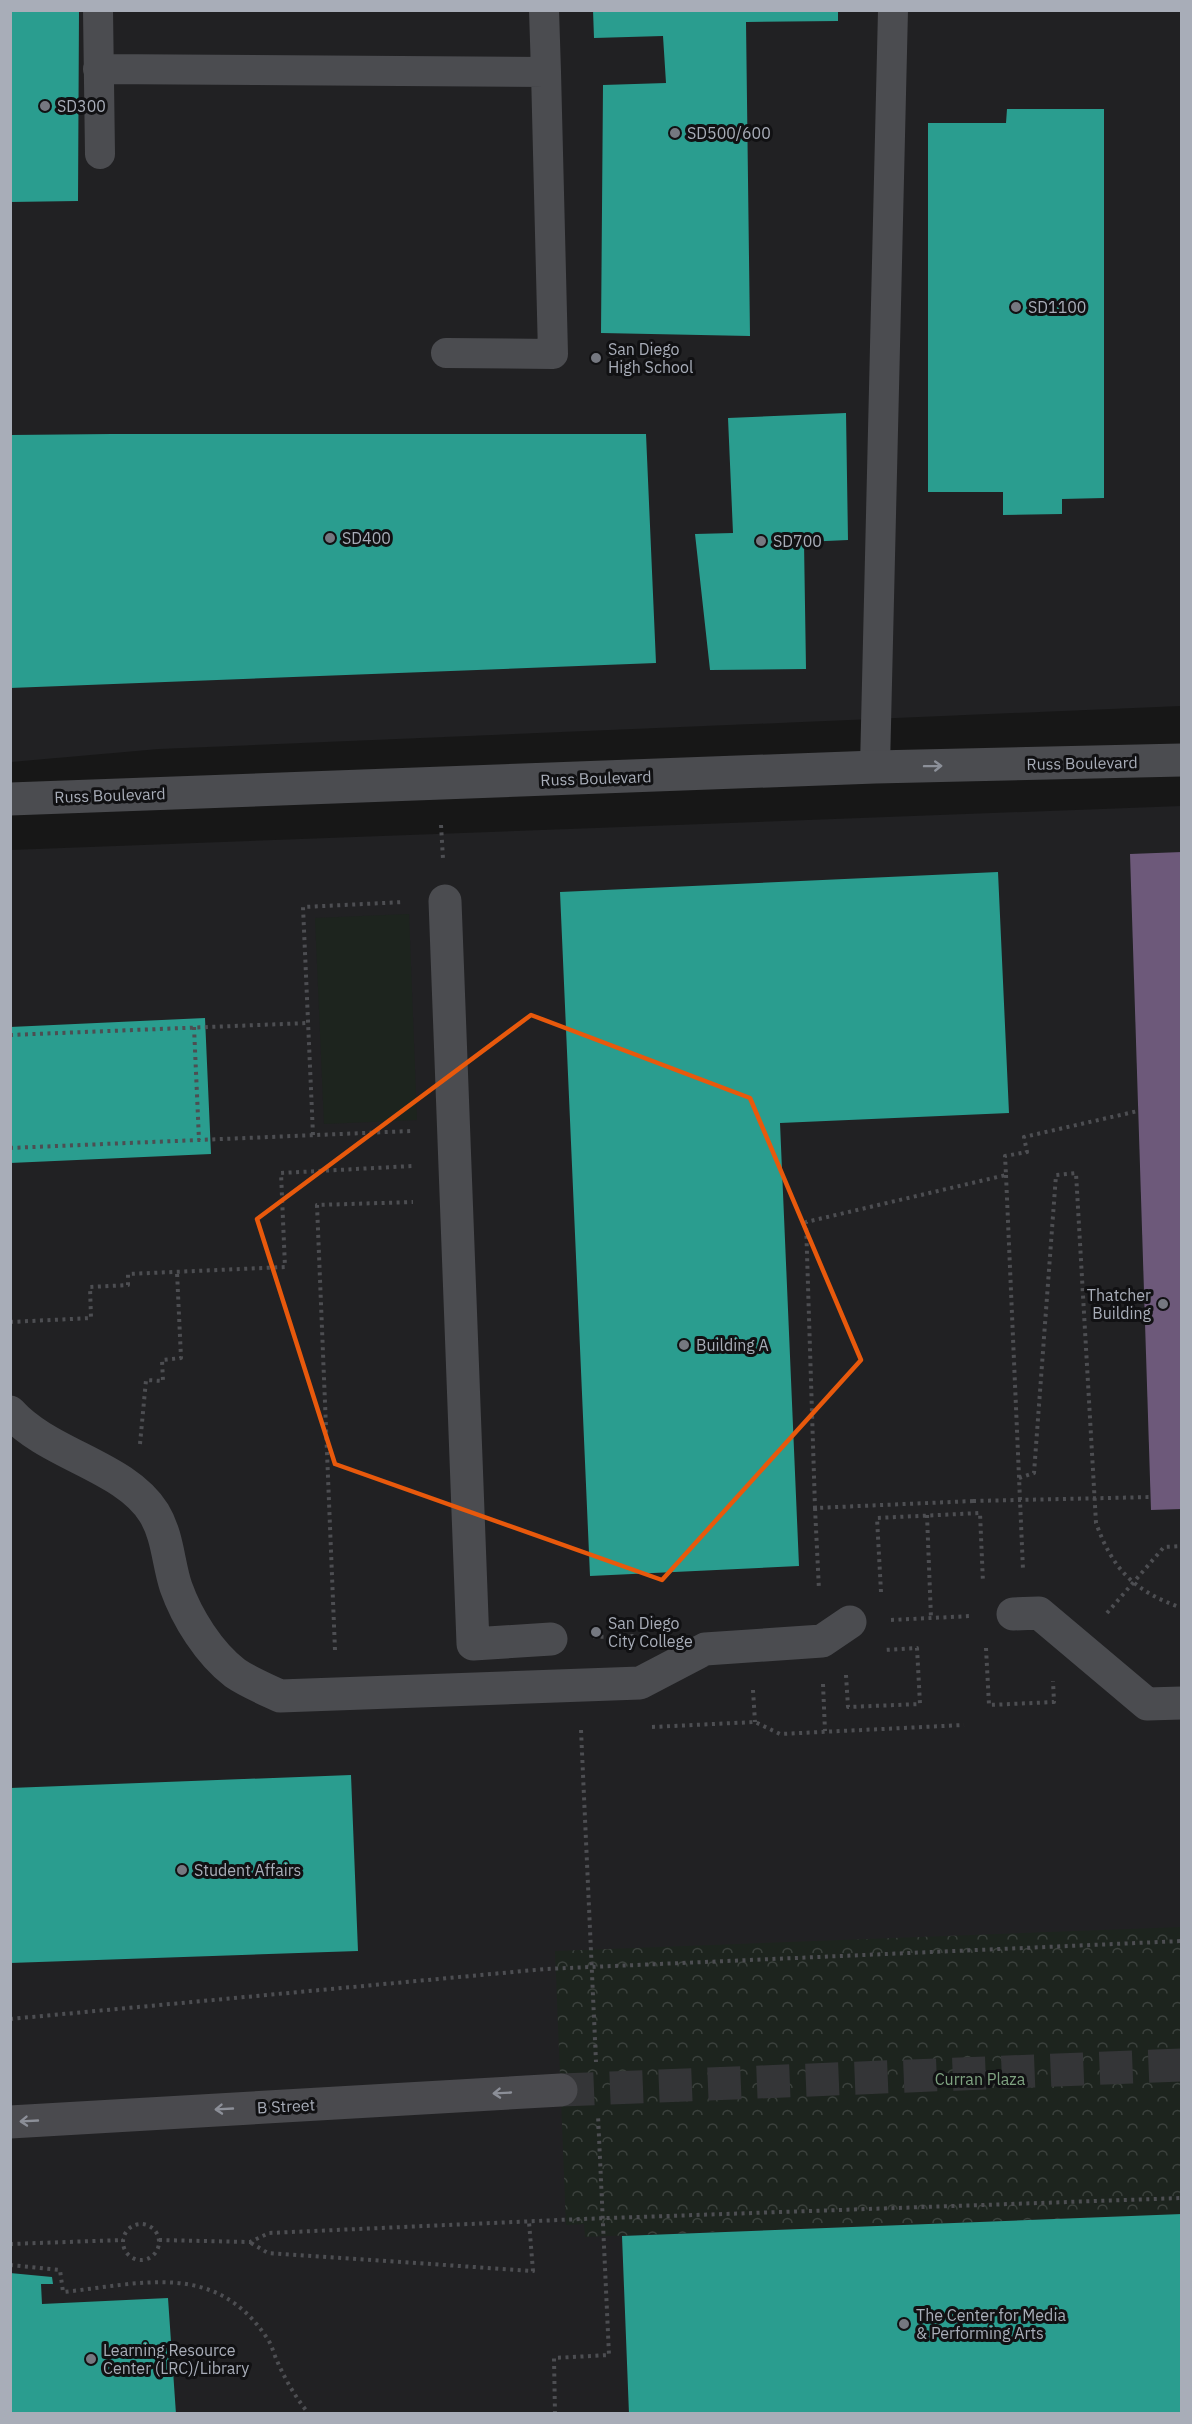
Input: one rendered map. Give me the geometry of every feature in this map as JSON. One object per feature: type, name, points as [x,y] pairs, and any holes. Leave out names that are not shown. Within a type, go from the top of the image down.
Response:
[{"type":"main road","name":"B Street","points":[[10,2122],[561,2090]]},
{"type":"street","name":"Russ Boulevard","points":[[10,799],[875,767],[1182,760]]},
{"type":"street","points":[[445,900],[473,1644],[551,1639]]},
{"type":"street","points":[[10,1412],[51,1444],[136,1492],[154,1513],[167,1545],[176,1587],[190,1618],[210,1647],[235,1673],[280,1696],[640,1683],[705,1649],[822,1641],[847,1624]]},
{"type":"street","points":[[1019,1614],[1039,1613],[1147,1704],[1182,1703]]},
{"type":"lane","points":[[98,10],[100,154]]},
{"type":"lane","points":[[446,353],[553,354],[544,10]]},
{"type":"lane","points":[[875,767],[893,10]]},
{"type":"lane","points":[[98,69],[546,72]]},
{"type":"path","points":[[441,824],[443,867]]},
{"type":"path","points":[[313,1135],[303,907],[445,900]]},
{"type":"path","points":[[10,1035],[308,1023]]},
{"type":"path","points":[[194,1028],[199,1140]]},
{"type":"path","points":[[1019,1614],[1019,1478],[1005,1156],[1027,1152],[1024,1137],[1138,1111]]},
{"type":"path","points":[[10,1148],[453,1129]]},
{"type":"path","points":[[10,1322],[91,1318],[90,1287],[128,1285],[128,1274],[285,1267],[281,1173],[417,1166]]},
{"type":"path","points":[[1019,1478],[1034,1473],[1056,1175],[1076,1173],[1096,1523],[1105,1548],[1114,1564],[1132,1583],[1157,1600],[1182,1608]]},
{"type":"path","points":[[1006,1175],[806,1222],[815,1508],[973,1501],[1151,1497]]},
{"type":"path","points":[[335,1651],[317,1205],[456,1201]]},
{"type":"path","points":[[136,1492],[146,1380],[163,1381],[162,1360],[181,1358],[177,1272]]},
{"type":"path","points":[[881,1598],[877,1518],[927,1515],[980,1513],[984,1593]]},
{"type":"path","points":[[927,1515],[931,1618]]},
{"type":"path","points":[[986,1638],[989,1705],[1054,1701],[1053,1672],[1164,1547],[1182,1546]]},
{"type":"path","points":[[897,1620],[959,1617]]},
{"type":"path","points":[[847,1624],[848,1707],[920,1704],[918,1648],[884,1650],[883,1640]]},
{"type":"path","points":[[648,1727],[755,1722],[780,1734],[964,1725]]},
{"type":"path","points":[[581,1730],[596,2070]]},
{"type":"path","points":[[10,2019],[544,1969],[1182,1941]]},
{"type":"path","points":[[555,2414],[554,2358],[609,2355],[598,2104]]},
{"type":"path","points":[[159,2240],[250,2242],[269,2233],[603,2218],[1182,2198]]},
{"type":"path","points":[[250,2242],[268,2253],[533,2271],[530,2222]]},
{"type":"path","points":[[146,2224],[155,2230],[159,2240],[157,2250],[148,2258],[143,2259],[131,2256],[124,2247],[123,2240],[129,2229],[146,2224]]},
{"type":"path","points":[[10,2244],[123,2240]]},
{"type":"path","points":[[10,2265],[60,2270],[63,2292],[169,2282],[190,2283],[213,2290],[231,2300],[250,2316],[268,2340],[289,2386],[309,2414]]},
{"type":"highlighted area","points":[[531,1015],[750,1098],[861,1360],[662,1580],[335,1464],[257,1219]]},
{"type":"shaded area","name":"San Diego High School","points":[[11,11],[1181,11],[1181,706],[159,749],[11,762]]},
{"type":"shaded area","name":"San Diego City College","points":[[1181,806],[1181,2413],[11,2413],[10,850]]},
{"type":"green space","points":[[409,914],[417,1120],[324,1124],[315,918]]},
{"type":"green space","name":"Curran Plaza","points":[[1181,1927],[1181,2214],[585,2237],[584,2224],[566,2225],[555,1951]]},
{"type":"building: Offices","name":"Thatcher Building","points":[[1182,852],[1182,1509],[1151,1510],[1130,854]]},
{"type":"building: Schools","name":"SD300","points":[[10,10],[79,10],[78,201],[10,202]]},
{"type":"building: Schools","name":"SD500/600","points":[[593,10],[838,10],[838,21],[746,22],[750,336],[601,333],[603,85],[666,83],[663,36],[594,38]]},
{"type":"building: Schools","name":"SD1100","points":[[1007,109],[1104,109],[1104,498],[1062,499],[1062,514],[1003,515],[1003,492],[928,492],[928,123],[1006,123]]},
{"type":"building: Schools","name":"SD700","points":[[846,413],[848,540],[804,542],[806,669],[710,670],[695,534],[733,533],[728,418]]},
{"type":"building: Schools","name":"SD400","points":[[646,434],[656,663],[10,688],[10,435]]},
{"type":"building: Schools","name":"Building A","points":[[998,872],[1009,1113],[780,1123],[799,1566],[590,1576],[560,892]]},
{"type":"building: Schools","points":[[205,1018],[211,1154],[10,1163],[10,1027]]},
{"type":"building: Schools","name":"Student Affairs","points":[[351,1775],[358,1951],[10,1963],[10,1788]]},
{"type":"building: Schools","name":"The Center for Media & Performing Arts","points":[[1182,2214],[1182,2412],[629,2414],[622,2236]]},
{"type":"building: Schools","name":"Learning Resource Center (LRC)/Library","points":[[10,2273],[52,2277],[53,2284],[41,2284],[42,2304],[168,2298],[176,2414],[10,2414]]},
{"type":"tunnel","points":[[561,2090],[1182,2065]]},
{"type":"place","name":"SD300","points":[[45,106]]},
{"type":"place","name":"SD500/600","points":[[675,133]]},
{"type":"place","name":"SD1100","points":[[1016,307]]},
{"type":"place","name":"San Diego High School","points":[[596,358]]},
{"type":"place","name":"SD400","points":[[330,538]]},
{"type":"place","name":"SD700","points":[[761,541]]},
{"type":"place","name":"Thatcher Building","points":[[1163,1304]]},
{"type":"place","name":"Building A","points":[[684,1345]]},
{"type":"place","name":"San Diego City College","points":[[596,1632]]},
{"type":"place","name":"Student Affairs","points":[[182,1870]]},
{"type":"place","name":"The Center for Media & Performing Arts","points":[[904,2324]]},
{"type":"place","name":"Learning Resource Center (LRC)/Library","points":[[91,2359]]}]
